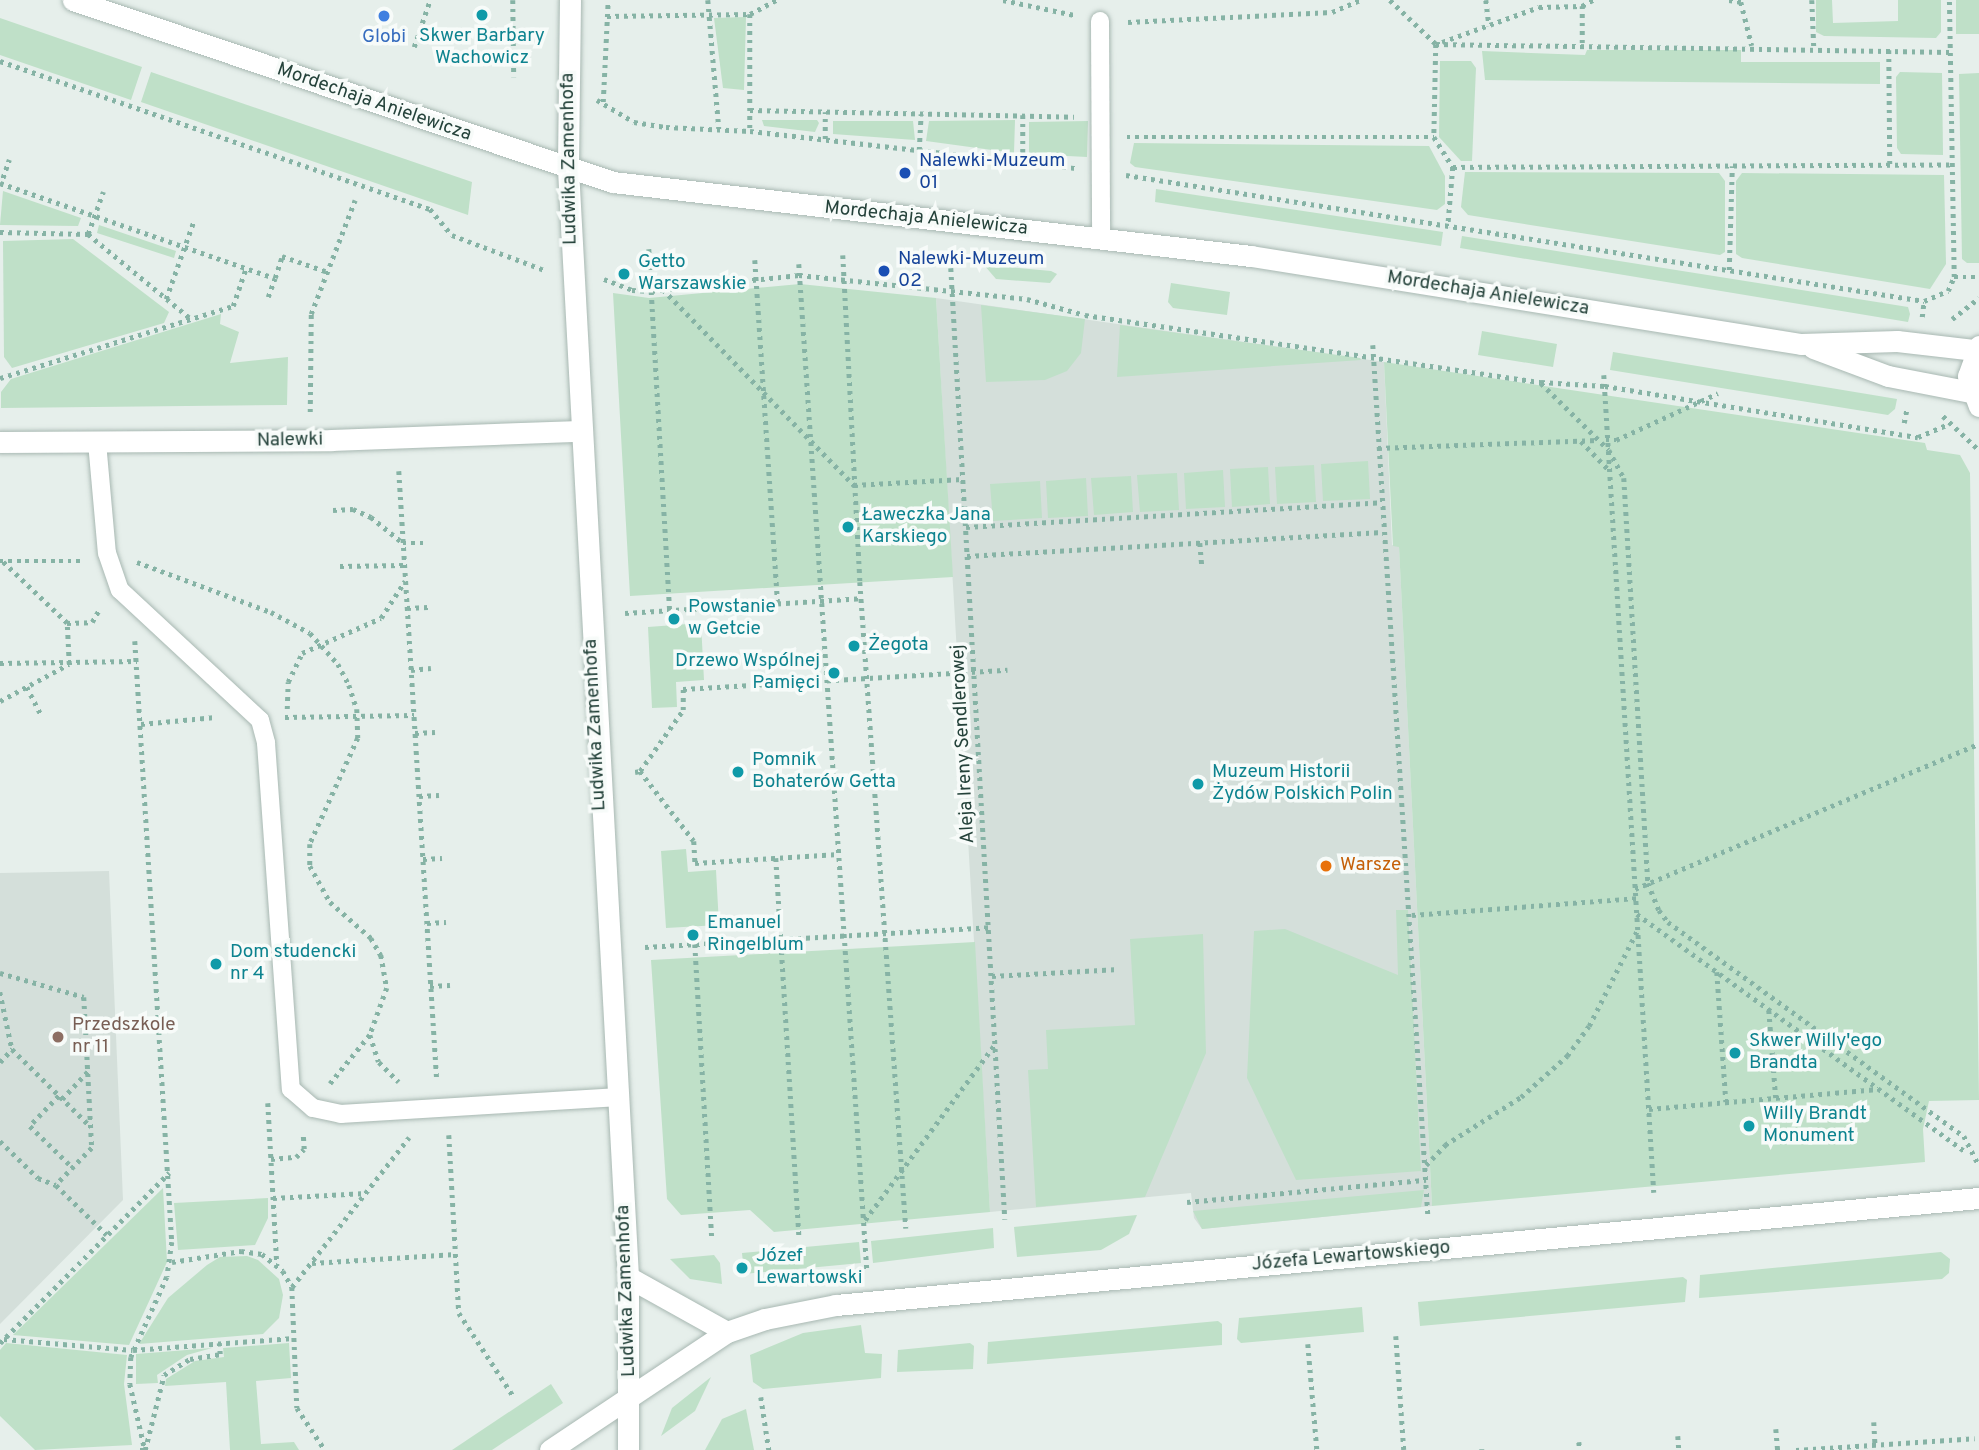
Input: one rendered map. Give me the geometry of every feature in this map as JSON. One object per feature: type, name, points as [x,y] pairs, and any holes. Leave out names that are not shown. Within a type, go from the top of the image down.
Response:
[{"type":"street","name":"Mordechaja Anielewicza","points":[[74,0],[568,169],[668,190],[1251,256],[1801,344],[1897,341],[1977,348]]},
{"type":"street","name":"Ludwika Zamenhofa","points":[[570,0],[568,169],[580,431],[628,1277],[631,1393],[628,1450]]},
{"type":"street","name":"Mordechaja Anielewicza","points":[[1801,344],[1888,376],[1975,399]]},
{"type":"street","points":[[1975,399],[1969,365],[1977,348]]},
{"type":"street","name":"Nalewki","points":[[0,442],[331,440],[580,431]]},
{"type":"street","name":"Józefa Lewartowskiego","points":[[550,1450],[631,1393],[727,1332],[765,1319],[836,1305],[1979,1198]]},
{"type":"street","points":[[628,1277],[727,1332]]},
{"type":"lane","points":[[1100,21],[1101,238]]},
{"type":"lane","points":[[97,442],[109,561],[120,590],[135,608],[260,720],[266,743],[289,1078],[292,1089],[313,1108],[341,1114],[438,1100],[618,1097]]},
{"type":"path","points":[[414,47],[430,0]]},
{"type":"path","points":[[513,0],[514,77]]},
{"type":"path","points":[[603,102],[608,0]]},
{"type":"path","points":[[708,0],[719,130]]},
{"type":"path","points":[[607,16],[750,14],[776,0]]},
{"type":"path","points":[[1003,0],[1100,21],[1166,23],[1332,12],[1360,0]]},
{"type":"path","points":[[1390,0],[1436,44],[1582,43],[1950,52]]},
{"type":"path","points":[[1486,0],[1489,26]]},
{"type":"path","points":[[1436,44],[1539,7],[1582,6],[1593,0]]},
{"type":"path","points":[[1729,0],[1743,1],[1752,46]]},
{"type":"path","points":[[1812,0],[1814,48]]},
{"type":"path","points":[[593,99],[603,102],[634,122],[750,131],[1100,171],[1924,301],[1948,291],[1954,277],[1949,0]]},
{"type":"path","points":[[1582,6],[1582,43]]},
{"type":"path","points":[[750,14],[750,131]]},
{"type":"path","points":[[1436,44],[1434,137],[1453,167],[1448,227]]},
{"type":"path","points":[[1889,51],[1890,165]]},
{"type":"path","points":[[0,61],[430,209],[452,235],[544,271]]},
{"type":"path","points":[[750,110],[1100,117]]},
{"type":"path","points":[[825,111],[825,139]]},
{"type":"path","points":[[919,150],[920,114]]},
{"type":"path","points":[[1023,115],[1023,162]]},
{"type":"path","points":[[1100,137],[1434,137]]},
{"type":"path","points":[[9,160],[0,184],[275,278]]},
{"type":"path","points":[[1453,167],[1952,164]]},
{"type":"path","points":[[1729,270],[1732,166]]},
{"type":"path","points":[[88,234],[103,192]]},
{"type":"path","points":[[268,297],[282,256],[325,271],[331,269],[355,200]]},
{"type":"path","points":[[166,299],[193,223]]},
{"type":"path","points":[[0,232],[88,234],[191,319]]},
{"type":"path","points":[[649,249],[670,610]]},
{"type":"path","points":[[843,256],[841,280],[861,598],[906,1228]]},
{"type":"path","points":[[755,260],[778,603]]},
{"type":"path","points":[[799,264],[867,1269]]},
{"type":"path","points":[[0,378],[233,306],[246,268]]},
{"type":"path","name":"Aleja Ireny Sendlerowej","points":[[951,268],[1005,1219]]},
{"type":"path","points":[[310,412],[310,314],[325,271]]},
{"type":"path","points":[[594,276],[632,290],[651,291],[799,275],[953,291],[1541,382],[1605,386],[1918,437],[1948,424]]},
{"type":"path","points":[[651,276],[854,485],[963,479]]},
{"type":"path","points":[[1954,277],[1979,277]]},
{"type":"path","points":[[1948,325],[1979,298]]},
{"type":"path","points":[[1373,345],[1382,532],[1389,545],[1428,1214]]},
{"type":"path","points":[[1604,375],[1654,1192]]},
{"type":"path","points":[[1541,382],[1608,450],[1624,478],[1648,883],[1668,922],[1964,1136],[1979,1164]]},
{"type":"path","points":[[1378,448],[1608,440],[1718,393]]},
{"type":"path","points":[[1940,410],[1948,424],[1979,450]]},
{"type":"path","points":[[1580,441],[1610,471]]},
{"type":"path","points":[[370,1035],[372,1048],[388,1075],[438,1100],[398,471]]},
{"type":"path","points":[[965,527],[1381,502]]},
{"type":"path","points":[[333,510],[353,509],[371,517],[403,544],[424,542]]},
{"type":"path","points":[[967,556],[1382,532]]},
{"type":"path","points":[[1200,543],[1202,568]]},
{"type":"path","points":[[1,561],[141,562],[271,612],[319,643],[343,674],[358,719],[351,757],[309,855],[322,892],[371,938],[381,955],[387,988],[370,1035],[313,1108],[303,1125],[304,1149],[296,1157],[271,1159]]},
{"type":"path","points":[[1,561],[67,623],[69,664]]},
{"type":"path","points":[[340,566],[404,565]]},
{"type":"path","points":[[287,717],[294,664],[319,643],[381,618],[405,581]]},
{"type":"path","points":[[625,613],[861,598]]},
{"type":"path","points":[[67,623],[92,622],[106,599]]},
{"type":"path","points":[[407,608],[428,607]]},
{"type":"path","points":[[144,638],[135,629],[169,1173],[172,1262],[133,1350],[130,1384],[144,1450]]},
{"type":"path","points":[[0,663],[137,661]]},
{"type":"path","points":[[0,701],[69,664]]},
{"type":"path","points":[[411,670],[431,668]]},
{"type":"path","points":[[839,855],[695,863],[694,841],[637,772],[683,709],[683,689],[1007,670]]},
{"type":"path","points":[[27,687],[41,714]]},
{"type":"path","points":[[141,724],[232,716],[239,722],[287,717],[358,719],[414,715]]},
{"type":"path","points":[[415,733],[435,732]]},
{"type":"path","points":[[1635,889],[1979,744]]},
{"type":"path","points":[[419,796],[439,795]]},
{"type":"path","points":[[423,859],[442,858]]},
{"type":"path","points":[[776,858],[799,1238]]},
{"type":"path","points":[[1412,915],[1636,898]]},
{"type":"path","points":[[1637,914],[1964,1151]]},
{"type":"path","points":[[427,923],[446,922]]},
{"type":"path","points":[[645,947],[989,927]]},
{"type":"path","points":[[1426,1165],[1445,1145],[1521,1097],[1567,1056],[1589,1026],[1638,930]]},
{"type":"path","points":[[695,944],[712,1241]]},
{"type":"path","points":[[992,976],[1119,969]]},
{"type":"path","points":[[1717,972],[1726,1102]]},
{"type":"path","points":[[0,973],[84,997],[92,1148],[56,1185]]},
{"type":"path","points":[[430,986],[450,985]]},
{"type":"path","points":[[0,992],[12,1049],[91,1127]]},
{"type":"path","points":[[1769,1010],[1776,1098]]},
{"type":"path","points":[[864,1221],[995,1043]]},
{"type":"path","points":[[0,1062],[12,1049]]},
{"type":"path","points":[[73,1168],[30,1126],[88,1071]]},
{"type":"path","points":[[1649,1109],[1878,1089]]},
{"type":"path","points":[[268,1097],[277,1266]]},
{"type":"path","points":[[292,1287],[418,1125]]},
{"type":"path","points":[[449,1135],[459,1312],[514,1397]]},
{"type":"path","points":[[0,1141],[38,1178],[56,1185],[107,1235]]},
{"type":"path","points":[[2,1341],[169,1173]]},
{"type":"path","points":[[1187,1202],[1426,1180]]},
{"type":"path","points":[[273,1198],[366,1193]]},
{"type":"path","points":[[172,1262],[241,1251],[262,1254],[277,1266],[292,1287],[297,1408],[325,1450]]},
{"type":"path","points":[[311,1263],[456,1254]]},
{"type":"path","points":[[1396,1336],[1405,1450]]},
{"type":"path","points":[[2,1341],[133,1350],[294,1338]]},
{"type":"path","points":[[144,1450],[163,1375],[190,1359],[220,1354],[219,1343]]},
{"type":"path","points":[[1308,1345],[1317,1450]]},
{"type":"path","points":[[761,1397],[769,1450]]},
{"type":"path","points":[[1874,1422],[1875,1444]]},
{"type":"path","points":[[1776,1429],[1778,1450]]},
{"type":"path","points":[[1678,1436],[1679,1450]]},
{"type":"path","points":[[1796,1450],[1975,1438]]},
{"type":"path","points":[[1579,1443],[1580,1450]]},
{"type":"shaded area","points":[[936,298],[1384,362],[1392,545],[1399,546],[1432,1206],[1202,1229],[1194,1218],[1191,1193],[990,1212]]},
{"type":"shaded area","name":"Przedszkole nr 11","points":[[109,871],[123,1200],[0,1324],[0,873]]},
{"type":"green space","points":[[1816,0],[1832,0],[1833,23],[1898,21],[1898,0],[1941,0],[1941,32],[1936,38],[1824,36],[1816,32]]},
{"type":"green space","points":[[1956,0],[1979,0],[1979,34],[1956,34]]},
{"type":"green space","points":[[746,17],[744,90],[723,88],[714,18]]},
{"type":"green space","points":[[0,18],[142,67],[131,100],[0,55]]},
{"type":"green space","points":[[1587,50],[1741,50],[1741,62],[1880,62],[1880,84],[1485,80],[1482,51],[1585,55]]},
{"type":"green space","points":[[1440,61],[1471,61],[1476,68],[1472,161],[1461,161],[1439,137]]},
{"type":"green space","points":[[151,72],[472,182],[468,215],[141,102]]},
{"type":"green space","points":[[1900,72],[1942,73],[1943,155],[1901,154],[1897,148],[1896,77]]},
{"type":"green space","points":[[1979,73],[1979,263],[1967,263],[1962,259],[1959,74]]},
{"type":"green space","points":[[762,120],[817,120],[819,123],[815,132],[764,126]]},
{"type":"green space","points":[[1015,120],[1014,153],[926,141],[929,121]]},
{"type":"green space","points":[[833,121],[913,121],[915,140],[833,134]]},
{"type":"green space","points":[[1088,121],[1087,157],[1029,154],[1029,122]]},
{"type":"green space","points":[[1134,143],[1429,146],[1445,176],[1445,204],[1437,210],[1135,167],[1130,163]]},
{"type":"green space","points":[[1465,172],[1719,173],[1725,181],[1725,252],[1720,255],[1468,215],[1461,207]]},
{"type":"green space","points":[[1742,173],[1944,175],[1946,264],[1930,289],[1742,258],[1736,254],[1736,181]]},
{"type":"green space","points":[[1156,189],[1443,232],[1441,246],[1155,202]]},
{"type":"green space","points":[[3,191],[81,218],[78,226],[0,225]]},
{"type":"green space","points":[[99,225],[176,251],[174,258],[97,233]]},
{"type":"green space","points":[[1462,236],[1908,307],[1910,314],[1908,322],[1460,248]]},
{"type":"green space","points":[[73,239],[169,312],[164,323],[12,368],[4,357],[3,241]]},
{"type":"green space","points":[[984,265],[1051,271],[1057,274],[1050,283],[996,279]]},
{"type":"green space","points":[[1171,283],[1230,292],[1227,315],[1173,308],[1168,302]]},
{"type":"green space","points":[[800,284],[936,298],[953,577],[630,596],[613,293],[649,298]]},
{"type":"green space","points":[[981,305],[1085,319],[1081,353],[1067,371],[1045,380],[986,382]]},
{"type":"green space","points":[[221,314],[220,324],[239,332],[230,363],[288,357],[287,405],[1,408],[1,392],[11,379]]},
{"type":"green space","points":[[1120,325],[1360,358],[1361,360],[1117,377]]},
{"type":"green space","points":[[1482,331],[1557,344],[1553,367],[1478,355]]},
{"type":"green space","points":[[1613,352],[1897,399],[1895,409],[1888,415],[1610,370]]},
{"type":"green space","points":[[1384,362],[1925,443],[1927,450],[1960,455],[1970,473],[1979,1100],[1929,1101],[1923,1129],[1925,1162],[1432,1206],[1399,547],[1393,546]]},
{"type":"green space","points":[[1368,461],[1370,499],[1323,501],[1321,464]]},
{"type":"green space","points":[[1314,465],[1316,502],[1277,504],[1275,467]]},
{"type":"green space","points":[[1268,467],[1270,504],[1232,507],[1230,469]]},
{"type":"green space","points":[[1223,470],[1225,507],[1186,509],[1184,473]]},
{"type":"green space","points":[[1177,473],[1179,510],[1140,512],[1137,475]]},
{"type":"green space","points":[[1131,476],[1133,512],[1094,515],[1091,478]]},
{"type":"green space","points":[[1086,478],[1088,516],[1048,518],[1046,481]]},
{"type":"green space","points":[[1040,481],[1042,518],[993,521],[990,484]]},
{"type":"green space","points":[[701,623],[704,680],[676,682],[677,707],[652,708],[648,627]]},
{"type":"green space","points":[[686,849],[688,872],[716,870],[719,925],[666,928],[661,851]]},
{"type":"green space","points":[[1396,910],[1408,910],[1421,1171],[1296,1180],[1247,1078],[1254,931],[1285,929],[1398,975]]},
{"type":"green space","points":[[1203,934],[1206,1053],[1145,1197],[1036,1207],[1028,1070],[1048,1069],[1046,1030],[1135,1025],[1130,939]]},
{"type":"green space","points":[[975,942],[990,1212],[774,1232],[750,1210],[681,1215],[667,1199],[651,960]]},
{"type":"green space","points":[[163,1188],[167,1262],[129,1345],[13,1335]]},
{"type":"green space","points":[[1424,1190],[1421,1207],[1202,1229],[1193,1211]]},
{"type":"green space","points":[[268,1198],[268,1218],[255,1245],[178,1250],[174,1203]]},
{"type":"green space","points":[[1137,1215],[1129,1234],[1101,1250],[1017,1257],[1014,1227]]},
{"type":"green space","points":[[993,1228],[994,1248],[873,1263],[871,1241]]},
{"type":"green space","points":[[859,1242],[861,1263],[744,1274],[742,1253]]},
{"type":"green space","points":[[1941,1252],[1950,1259],[1949,1273],[1942,1279],[1699,1298],[1700,1275]]},
{"type":"green space","points":[[714,1255],[720,1263],[722,1284],[690,1279],[670,1259]]},
{"type":"green space","points":[[247,1256],[258,1260],[279,1279],[283,1295],[279,1318],[263,1334],[139,1344],[168,1298],[207,1265],[220,1257]]},
{"type":"green space","points":[[1683,1277],[1687,1280],[1685,1302],[1420,1326],[1418,1302]]},
{"type":"green space","points":[[1362,1307],[1364,1332],[1241,1343],[1237,1339],[1239,1318]]},
{"type":"green space","points":[[1218,1321],[1222,1324],[1222,1345],[987,1364],[988,1342]]},
{"type":"green space","points":[[861,1325],[865,1353],[882,1354],[881,1378],[763,1389],[753,1382],[750,1355],[803,1333]]},
{"type":"green space","points":[[6,1343],[127,1355],[124,1384],[132,1445],[35,1450],[0,1416],[0,1350]]},
{"type":"green space","points":[[289,1343],[291,1378],[256,1381],[261,1444],[294,1442],[299,1450],[230,1450],[226,1382],[165,1386],[166,1379],[195,1361],[224,1357],[223,1348]]},
{"type":"green space","points":[[970,1343],[974,1346],[973,1369],[897,1372],[898,1350]]},
{"type":"green space","points":[[212,1348],[187,1355],[157,1375],[158,1383],[136,1384],[136,1354]]},
{"type":"green space","points":[[711,1377],[695,1411],[661,1436],[672,1408]]},
{"type":"green space","points":[[551,1384],[563,1403],[492,1450],[452,1450]]},
{"type":"green space","points":[[746,1409],[754,1450],[705,1450],[722,1419]]},
{"type":"place","name":"Skwer Barbary Wachowicz","points":[[482,15]]},
{"type":"place","name":"Globi","points":[[384,16]]},
{"type":"place","name":"Nalewki-Muzeum 01","points":[[905,173]]},
{"type":"place","name":"Nalewki-Muzeum 02","points":[[884,271]]},
{"type":"place","name":"Getto Warszawskie","points":[[624,274]]},
{"type":"place","name":"Ławeczka Jana Karskiego","points":[[848,527]]},
{"type":"place","name":"Powstanie w Getcie","points":[[674,619]]},
{"type":"place","name":"Żegota","points":[[854,646]]},
{"type":"place","name":"Drzewo Wspólnej Pamięci","points":[[834,673]]},
{"type":"place","name":"Pomnik Bohaterów Getta","points":[[738,772]]},
{"type":"place","name":"Muzeum Historii Żydów Polskich Polin","points":[[1198,784]]},
{"type":"place","name":"Warsze","points":[[1326,866]]},
{"type":"place","name":"Emanuel Ringelblum","points":[[693,935]]},
{"type":"place","name":"Dom studencki nr 4","points":[[216,964]]},
{"type":"place","name":"Przedszkole nr 11","points":[[58,1037]]},
{"type":"place","name":"Skwer Willy'ego Brandta","points":[[1735,1053]]},
{"type":"place","name":"Willy Brandt Monument","points":[[1749,1126]]},
{"type":"place","name":"Józef Lewartowski","points":[[742,1268]]}]
